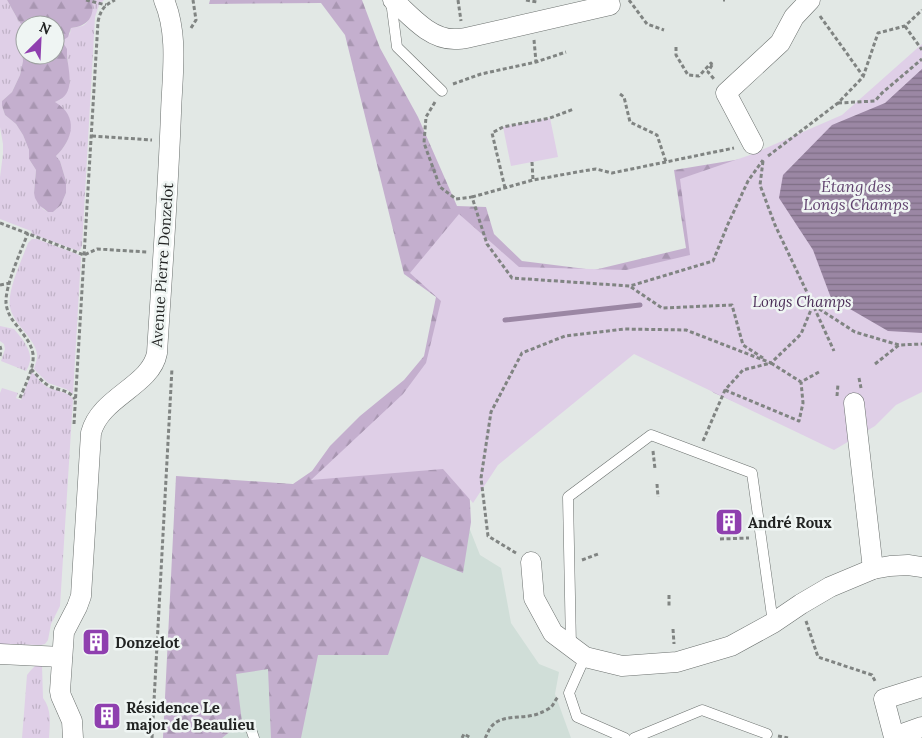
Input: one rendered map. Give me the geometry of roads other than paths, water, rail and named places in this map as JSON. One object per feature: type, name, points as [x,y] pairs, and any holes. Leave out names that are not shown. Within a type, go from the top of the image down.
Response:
[{"type":"street","name":"Avenue Pierre Donzelot","points":[[72,738],[72,721],[60,691],[62,657],[64,632],[81,596],[91,433],[93,425],[105,408],[147,373],[154,364],[157,353],[170,141],[173,54],[172,31],[164,0]]},
{"type":"street","points":[[392,0],[432,33],[440,37],[453,39],[466,38],[610,5]]},
{"type":"street","points":[[758,152],[726,93],[780,43],[794,17],[809,0]]},
{"type":"street","points":[[850,396],[873,569]]},
{"type":"street","points":[[531,562],[534,598],[553,633],[578,652],[622,666],[676,662],[731,646],[773,623],[830,587],[873,569],[908,565],[922,567]]},
{"type":"street","points":[[0,654],[62,657]]},
{"type":"street","points":[[922,687],[884,699],[894,737],[922,727]]},
{"type":"lane","points":[[392,0],[397,47],[442,91]]},
{"type":"lane","points":[[625,738],[577,717],[569,693],[578,652],[568,497],[651,435],[752,473],[773,623]]},
{"type":"lane","points":[[634,738],[702,710],[767,734]]},
{"type":"lane","points":[[250,726],[254,738]]},
{"type":"water","name":"Étang des Longs Champs","points":[[922,69],[922,333],[888,331],[831,298],[813,250],[779,198],[783,175],[832,125],[885,103]]},
{"type":"waterway","points":[[505,320],[640,305]]},
{"type":"place","name":"André Roux","points":[[729,522]]},
{"type":"place","name":"Donzelot","points":[[96,642]]},
{"type":"place","name":"Résidence Le major de Beaulieu","points":[[107,716]]},
{"type":"park label","name":"Longs Champs","points":[[802,301]]}]
